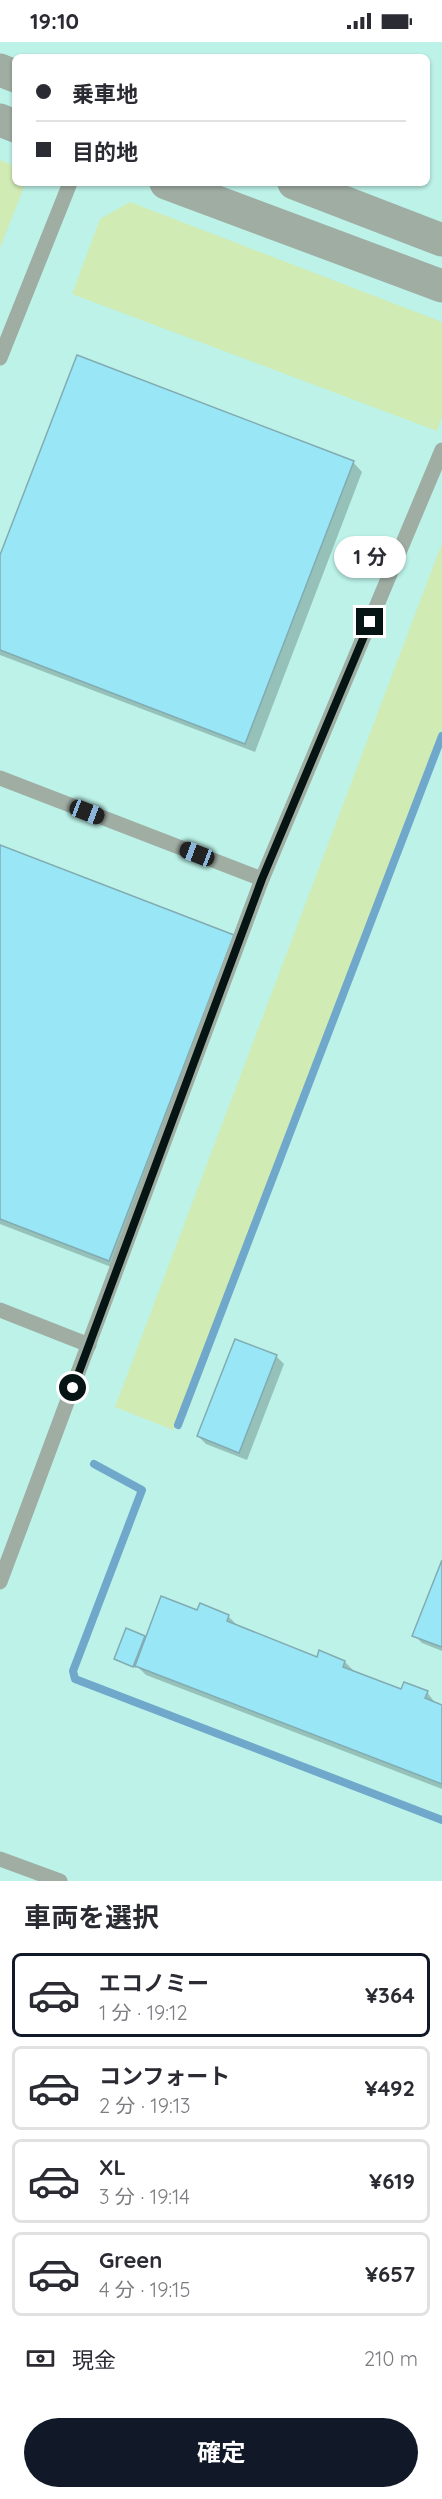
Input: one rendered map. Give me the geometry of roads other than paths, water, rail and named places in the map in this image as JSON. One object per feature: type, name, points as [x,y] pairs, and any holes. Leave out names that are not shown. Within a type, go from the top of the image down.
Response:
[{"type":"street","points":[[174,186],[442,286]]},
{"type":"street","points":[[302,186],[442,240]]},
{"type":"lane","points":[[0,358],[69,186]]},
{"type":"lane","points":[[0,1582],[262,879],[442,450]]},
{"type":"lane","points":[[0,778],[262,879]]},
{"type":"lane","points":[[0,1310],[89,1345]]},
{"type":"lane","points":[[0,1859],[60,1881]]},
{"type":"waterway","points":[[178,1425],[442,736]]},
{"type":"waterway","points":[[94,1464],[142,1490],[73,1671],[75,1679],[442,1820]]}]
